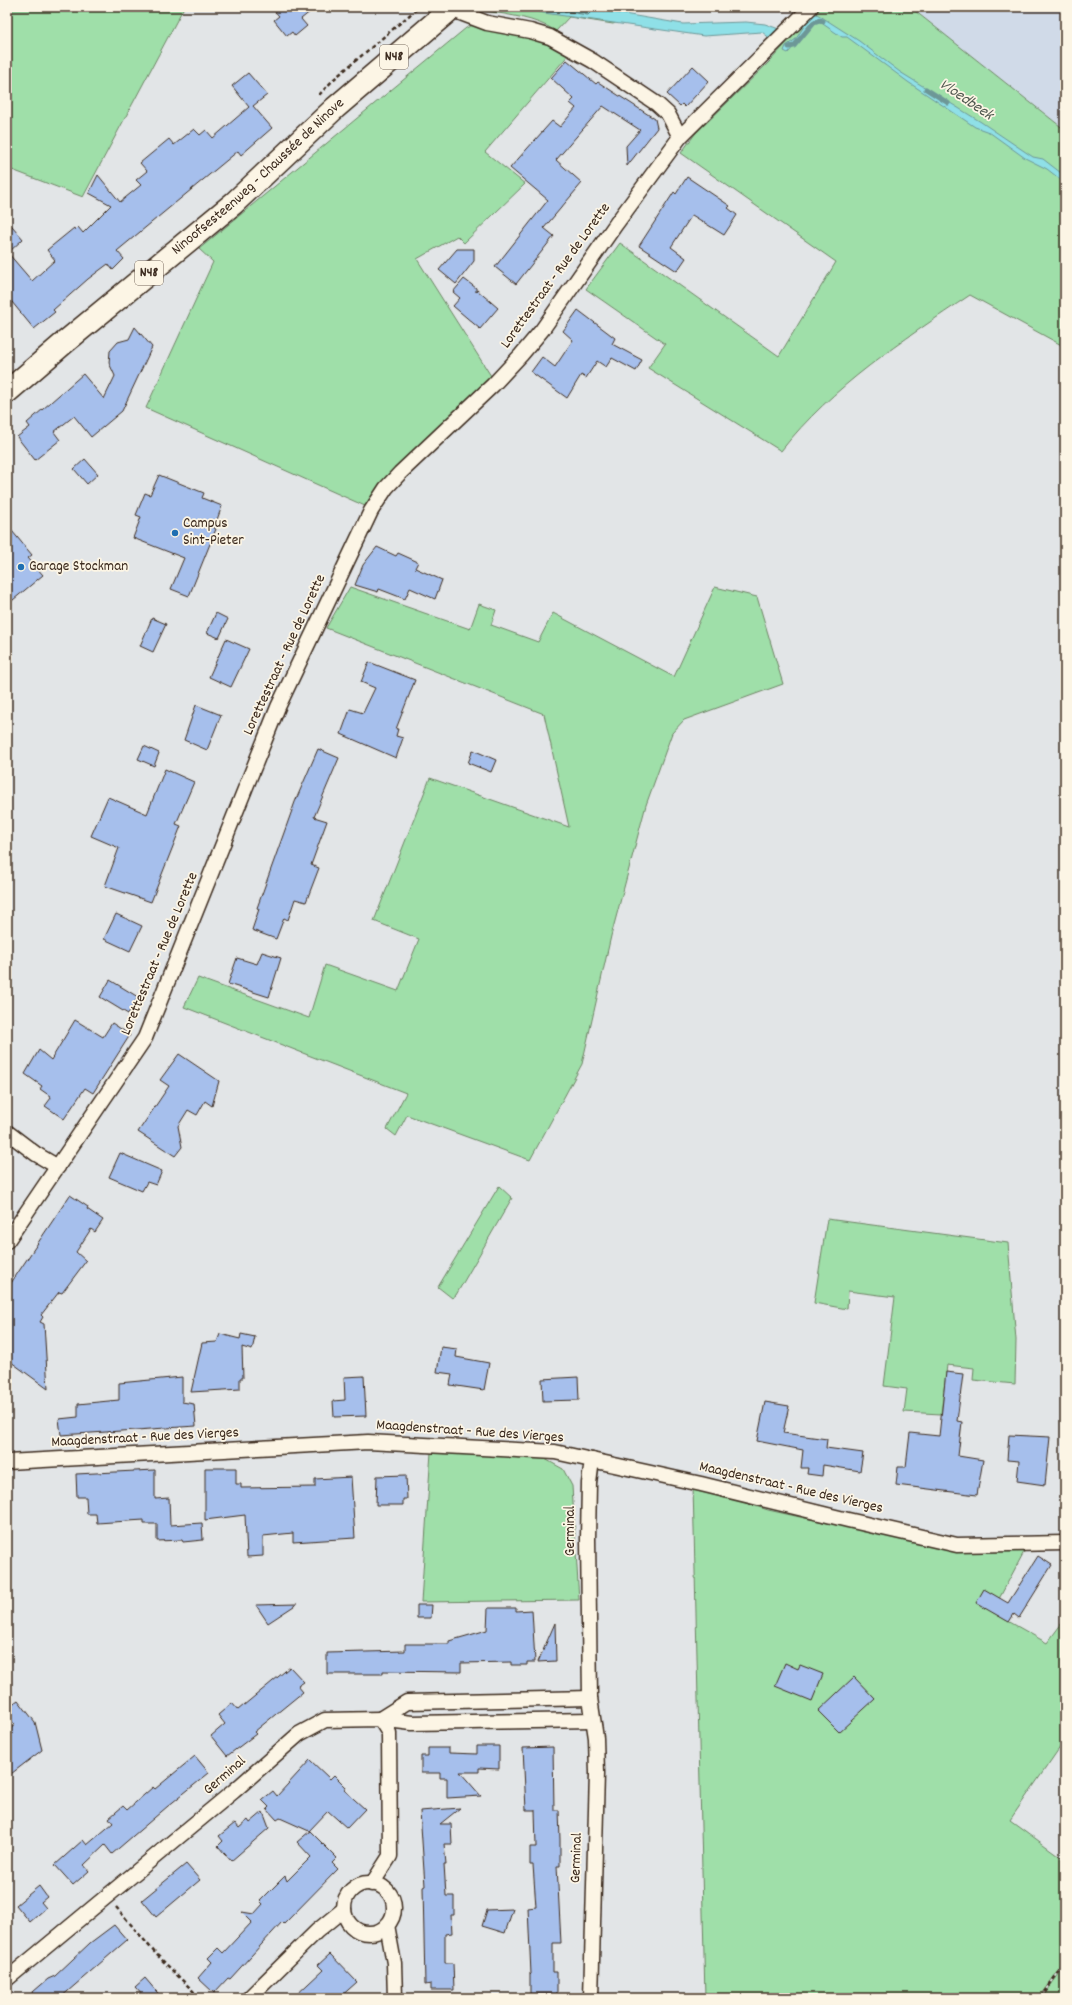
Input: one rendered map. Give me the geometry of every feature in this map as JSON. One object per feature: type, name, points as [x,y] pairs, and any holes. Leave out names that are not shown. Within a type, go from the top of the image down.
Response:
[{"type":"main road","name":"Ninoofsesteenweg - Chaussée de Ninove","points":[[7,392],[64,342],[234,203],[335,108],[451,8]]},
{"type":"street","name":"Lorettestraat - Rue de Lorette","points":[[7,1242],[135,1054],[152,1025],[278,707],[371,511],[386,488],[400,473],[493,385],[542,330],[616,224],[680,137],[811,7]]},
{"type":"street","points":[[451,8],[487,23],[523,30],[550,38],[593,61],[657,104],[668,114],[680,137]]},
{"type":"street","points":[[7,1132],[36,1154],[58,1167]]},
{"type":"street","name":"Maagdenstraat - Rue des Vierges","points":[[7,1462],[368,1442],[555,1452],[701,1484],[957,1545],[1065,1543]]},
{"type":"street","name":"Germinal","points":[[591,1998],[597,1773],[596,1738],[592,1720],[590,1698],[587,1510],[592,1460]]},
{"type":"street","points":[[372,1884],[390,1856],[389,1733],[380,1719],[407,1702],[590,1698]]},
{"type":"street","name":"Germinal","points":[[7,1979],[234,1791],[299,1734],[325,1720],[380,1719],[412,1723],[568,1719],[592,1720]]},
{"type":"street","points":[[372,1884],[386,1890],[391,1898],[394,1908],[392,1917],[387,1925],[379,1931],[369,1933],[360,1932],[346,1919],[344,1909],[345,1900],[351,1891],[358,1886],[372,1884]]},
{"type":"street","points":[[249,1998],[317,1931],[344,1909]]},
{"type":"street","points":[[387,1925],[394,1963],[395,1998]]},
{"type":"path","points":[[107,1896],[156,1954],[200,1998]]},
{"type":"path","points":[[1041,1998],[1065,1964]]},
{"type":"shaded area","points":[[910,7],[1065,7],[1065,130]]},
{"type":"green space","points":[[7,7],[184,7],[83,197],[7,168]]},
{"type":"green space","points":[[490,7],[616,7],[625,19],[613,24],[569,17],[556,31],[531,20],[486,11]]},
{"type":"green space","points":[[820,7],[910,7],[1065,130],[1065,347],[970,295],[894,347],[845,385],[822,406],[781,451],[648,368],[665,344],[586,289],[620,243],[779,356],[836,262],[681,153],[695,134],[769,62]]},
{"type":"green space","points":[[473,25],[509,29],[571,52],[485,152],[525,184],[464,243],[457,236],[417,259],[491,376],[453,416],[396,468],[365,506],[146,408],[213,262],[199,249],[466,28]]},
{"type":"green space","points":[[350,587],[470,629],[479,604],[496,610],[491,625],[538,642],[553,613],[674,677],[715,587],[757,597],[783,684],[684,720],[672,733],[646,805],[611,936],[582,1064],[530,1160],[407,1115],[396,1136],[387,1129],[406,1093],[184,1007],[198,978],[309,1018],[325,965],[398,991],[419,939],[374,921],[430,778],[569,827],[544,714],[326,628]]},
{"type":"green space","points":[[499,1186],[512,1198],[456,1295],[452,1298],[438,1287]]},
{"type":"green space","points":[[827,1219],[1008,1243],[1016,1340],[1015,1384],[973,1380],[974,1368],[947,1365],[941,1414],[904,1412],[907,1389],[884,1386],[895,1297],[848,1291],[847,1309],[814,1303]]},
{"type":"green space","points":[[431,1452],[545,1459],[563,1469],[572,1486],[579,1600],[421,1602]]},
{"type":"green space","points":[[693,1486],[768,1510],[920,1543],[1025,1550],[992,1612],[1047,1643],[1065,1619],[1065,1740],[1010,1820],[1065,1860],[1065,1963],[1039,1998],[705,1998]]},
{"type":"green space","points":[[1065,1967],[1065,1998],[1042,1998]]},
{"type":"water","points":[[518,7],[582,7],[683,24],[746,22],[765,24],[779,29],[771,39],[762,32],[704,36],[544,13]]},
{"type":"water","points":[[817,14],[859,41],[900,72],[981,122],[1033,157],[1043,159],[1065,176],[1065,183],[1047,169],[1025,158],[989,132],[975,127],[908,82],[847,37],[842,37],[817,20],[788,53],[784,51],[786,46],[796,39],[811,15]]},
{"type":"building","points":[[271,7],[316,7],[301,19],[307,26],[295,36],[292,32],[287,36],[274,20],[279,16]]},
{"type":"building","points":[[567,60],[596,84],[598,82],[655,119],[657,128],[627,166],[626,146],[640,130],[603,106],[556,160],[582,183],[544,228],[554,236],[516,284],[495,267],[548,200],[510,168],[552,121],[560,127],[576,108],[570,103],[574,99],[551,78]]},
{"type":"building","points":[[693,66],[709,81],[685,107],[682,104],[680,106],[667,94]]},
{"type":"building","points":[[248,73],[267,95],[253,106],[272,128],[241,155],[238,151],[117,251],[124,259],[113,270],[108,264],[88,279],[53,310],[55,312],[34,329],[7,296],[7,220],[23,239],[8,253],[32,281],[55,260],[47,250],[74,228],[75,230],[78,227],[83,233],[111,205],[89,193],[98,175],[120,202],[141,185],[136,180],[147,171],[140,163],[169,139],[174,145],[194,129],[200,135],[206,130],[213,138],[249,107],[232,86]]},
{"type":"building","points":[[687,177],[730,206],[728,208],[737,215],[724,235],[692,215],[671,247],[686,258],[677,271],[639,246],[674,192],[676,194]]},
{"type":"building","points":[[457,249],[474,249],[474,261],[456,284],[439,270]]},
{"type":"building","points":[[464,279],[476,288],[476,292],[477,290],[498,308],[480,329],[453,306],[460,298],[453,292]]},
{"type":"building","points":[[578,310],[615,338],[612,344],[642,360],[636,371],[612,358],[606,367],[597,361],[586,378],[581,375],[567,398],[531,372],[542,357],[555,367],[573,340],[563,331]]},
{"type":"building","points":[[135,327],[152,347],[122,411],[91,437],[74,416],[54,432],[60,440],[35,460],[17,437],[30,427],[27,423],[83,374],[104,399],[115,376],[109,363],[110,351],[118,342],[129,339]]},
{"type":"building","points":[[85,459],[98,474],[87,484],[74,469]]},
{"type":"building","name":"Campus Sint-Pieter","points":[[159,475],[204,493],[202,498],[222,506],[214,528],[216,529],[189,596],[171,589],[184,558],[133,538],[141,517],[136,515],[145,493],[150,495]]},
{"type":"building","name":"Garage Stockman","points":[[7,525],[32,555],[28,558],[43,575],[7,605]]},
{"type":"building","points":[[377,547],[396,556],[398,553],[418,562],[415,568],[442,580],[435,599],[410,588],[405,599],[379,589],[378,592],[355,585],[363,565]]},
{"type":"building","points":[[216,613],[228,619],[219,638],[207,633]]},
{"type":"building","points":[[152,618],[166,624],[153,652],[140,646]]},
{"type":"building","points":[[226,639],[249,649],[231,687],[209,677]]},
{"type":"building","points":[[369,662],[415,680],[396,729],[398,729],[396,736],[403,738],[396,758],[341,734],[350,709],[363,713],[375,688],[361,682]]},
{"type":"building","points":[[196,705],[221,715],[207,750],[184,740]]},
{"type":"building","points":[[144,746],[159,753],[154,766],[138,759]]},
{"type":"building","points":[[318,749],[339,758],[314,817],[327,821],[311,865],[319,868],[306,902],[295,899],[288,920],[284,918],[276,939],[252,930],[259,909],[257,908],[295,802]]},
{"type":"building","points":[[473,750],[496,760],[491,772],[468,763]]},
{"type":"building","points":[[165,769],[194,782],[176,824],[181,826],[151,902],[105,886],[119,848],[91,836],[108,797],[147,814]]},
{"type":"building","points":[[116,914],[142,926],[130,951],[104,939]]},
{"type":"building","points":[[262,952],[281,958],[269,997],[228,984],[237,958],[257,964]]},
{"type":"building","points":[[110,980],[138,997],[128,1014],[100,997]]},
{"type":"building","points":[[75,1020],[103,1037],[112,1023],[130,1035],[93,1093],[85,1088],[64,1119],[45,1106],[51,1098],[50,1096],[40,1089],[42,1086],[25,1074],[39,1050],[51,1060]]},
{"type":"building","points":[[179,1054],[219,1081],[212,1106],[205,1101],[197,1115],[188,1110],[178,1126],[182,1147],[175,1156],[138,1132],[169,1086],[160,1080]]},
{"type":"building","points":[[120,1153],[162,1171],[156,1185],[147,1182],[142,1191],[109,1177]]},
{"type":"building","points":[[70,1195],[88,1207],[87,1209],[103,1220],[95,1232],[91,1229],[76,1252],[86,1261],[62,1293],[59,1292],[41,1315],[43,1317],[40,1322],[44,1324],[48,1389],[7,1359],[7,1289]]},
{"type":"building","points":[[220,1334],[240,1339],[241,1334],[255,1337],[252,1350],[242,1347],[243,1378],[240,1378],[240,1389],[191,1392],[202,1343],[217,1342]]},
{"type":"building","points":[[441,1347],[457,1349],[456,1357],[489,1363],[484,1390],[450,1385],[452,1374],[437,1372]]},
{"type":"building","points":[[946,1372],[963,1374],[957,1421],[962,1422],[958,1456],[983,1460],[977,1495],[896,1485],[898,1467],[906,1467],[910,1433],[939,1436]]},
{"type":"building","points":[[364,1376],[366,1416],[334,1417],[333,1401],[345,1400],[344,1377]]},
{"type":"building","points":[[182,1377],[182,1402],[194,1404],[196,1426],[61,1435],[59,1419],[78,1417],[78,1404],[119,1400],[119,1383]]},
{"type":"building","points":[[578,1377],[579,1400],[543,1401],[542,1379]]},
{"type":"building","points":[[765,1402],[789,1406],[783,1433],[827,1439],[826,1448],[863,1453],[860,1471],[823,1465],[822,1476],[807,1474],[808,1468],[801,1468],[803,1450],[757,1441]]},
{"type":"building","points":[[1009,1435],[1050,1437],[1045,1485],[1017,1481],[1019,1461],[1007,1460]]},
{"type":"building","points":[[205,1468],[236,1468],[236,1484],[241,1484],[241,1488],[315,1487],[315,1479],[351,1477],[355,1538],[293,1542],[293,1533],[263,1536],[263,1556],[247,1557],[245,1515],[205,1520]]},
{"type":"building","points":[[155,1470],[155,1499],[169,1498],[170,1525],[202,1523],[203,1540],[183,1542],[182,1540],[157,1541],[157,1524],[144,1524],[144,1520],[97,1523],[96,1514],[87,1514],[86,1497],[77,1497],[76,1474]]},
{"type":"building","points":[[406,1475],[407,1499],[403,1499],[403,1505],[376,1505],[377,1476]]},
{"type":"building","points":[[1038,1556],[1052,1565],[1019,1618],[1014,1614],[1009,1622],[976,1603],[984,1589],[1008,1603]]},
{"type":"building","points":[[297,1604],[268,1623],[256,1605]]},
{"type":"building","points":[[417,1605],[432,1605],[431,1618],[417,1618]]},
{"type":"building","points":[[488,1608],[516,1608],[516,1611],[532,1610],[535,1662],[527,1662],[527,1665],[511,1665],[511,1662],[461,1663],[461,1672],[383,1671],[383,1674],[327,1674],[327,1653],[405,1651],[405,1644],[449,1644],[449,1641],[487,1630]]},
{"type":"building","points":[[555,1623],[556,1661],[538,1662]]},
{"type":"building","points":[[785,1663],[798,1669],[800,1665],[823,1674],[812,1701],[775,1686]]},
{"type":"building","points":[[290,1667],[304,1682],[298,1686],[303,1692],[254,1732],[256,1734],[227,1756],[211,1736],[225,1724],[218,1715],[232,1703],[238,1710]]},
{"type":"building","points":[[854,1677],[875,1699],[839,1732],[818,1711]]},
{"type":"building","points":[[18,1700],[35,1722],[42,1750],[7,1777],[7,1731],[15,1725],[7,1715],[7,1708]]},
{"type":"building","points":[[477,1746],[499,1746],[499,1769],[479,1768],[479,1772],[460,1772],[481,1796],[447,1798],[447,1778],[440,1778],[440,1773],[421,1773],[421,1756],[428,1756],[428,1748],[449,1748],[449,1753],[477,1754]]},
{"type":"building","points":[[553,1747],[554,1810],[559,1810],[560,1840],[560,1866],[557,1866],[561,1943],[553,1943],[553,1972],[557,1972],[557,1994],[530,1994],[530,1973],[531,1974],[528,1908],[536,1907],[533,1865],[530,1865],[530,1847],[536,1847],[535,1810],[526,1810],[523,1748]]},
{"type":"building","points":[[195,1756],[209,1773],[112,1854],[105,1845],[84,1865],[89,1871],[73,1885],[55,1865],[83,1840],[87,1845],[113,1823],[109,1818],[123,1806],[127,1810],[153,1787],[155,1789]]},
{"type":"building","points":[[310,1760],[330,1779],[334,1775],[346,1787],[344,1790],[365,1809],[347,1828],[328,1811],[309,1831],[280,1818],[277,1820],[267,1809],[269,1807],[262,1800],[273,1791],[277,1796]]},
{"type":"building","points":[[460,1808],[440,1824],[451,1824],[452,1844],[444,1844],[446,1864],[444,1864],[446,1896],[454,1896],[454,1915],[451,1915],[452,1933],[445,1934],[445,1963],[453,1963],[454,1990],[431,1990],[431,1984],[425,1985],[423,1887],[425,1886],[420,1811]]},
{"type":"building","points":[[263,1812],[269,1828],[231,1861],[218,1846],[223,1841],[219,1836],[235,1823],[239,1828],[248,1820],[250,1823]]},
{"type":"building","points":[[310,1831],[337,1858],[332,1863],[338,1869],[284,1924],[282,1922],[230,1979],[228,1978],[214,1993],[198,1978],[212,1962],[208,1958],[218,1948],[223,1953],[252,1922],[242,1912],[254,1914],[263,1904],[260,1901],[285,1876],[287,1881],[311,1857],[297,1842]]},
{"type":"building","points":[[186,1864],[200,1880],[156,1917],[142,1900]]},
{"type":"building","points":[[39,1886],[47,1897],[41,1902],[46,1908],[30,1922],[16,1905]]},
{"type":"building","points":[[513,1909],[505,1933],[482,1926],[487,1910]]},
{"type":"building","points":[[114,1925],[127,1940],[60,1998],[26,1998],[48,1979],[55,1976],[90,1943]]},
{"type":"building","points":[[330,1954],[357,1982],[339,1998],[293,1998],[323,1970],[318,1965]]},
{"type":"building","points":[[145,1978],[162,1998],[145,1998],[135,1987]]},
{"type":"waterway","name":"Vloedbeek","points":[[789,47],[794,46],[814,22],[820,20],[823,21]]},
{"type":"waterway","name":"Vloedbeek","points":[[926,89],[948,103]]},
{"type":"place","name":"Campus Sint-Pieter","points":[[175,533]]},
{"type":"place","name":"Garage Stockman","points":[[21,567]]}]
